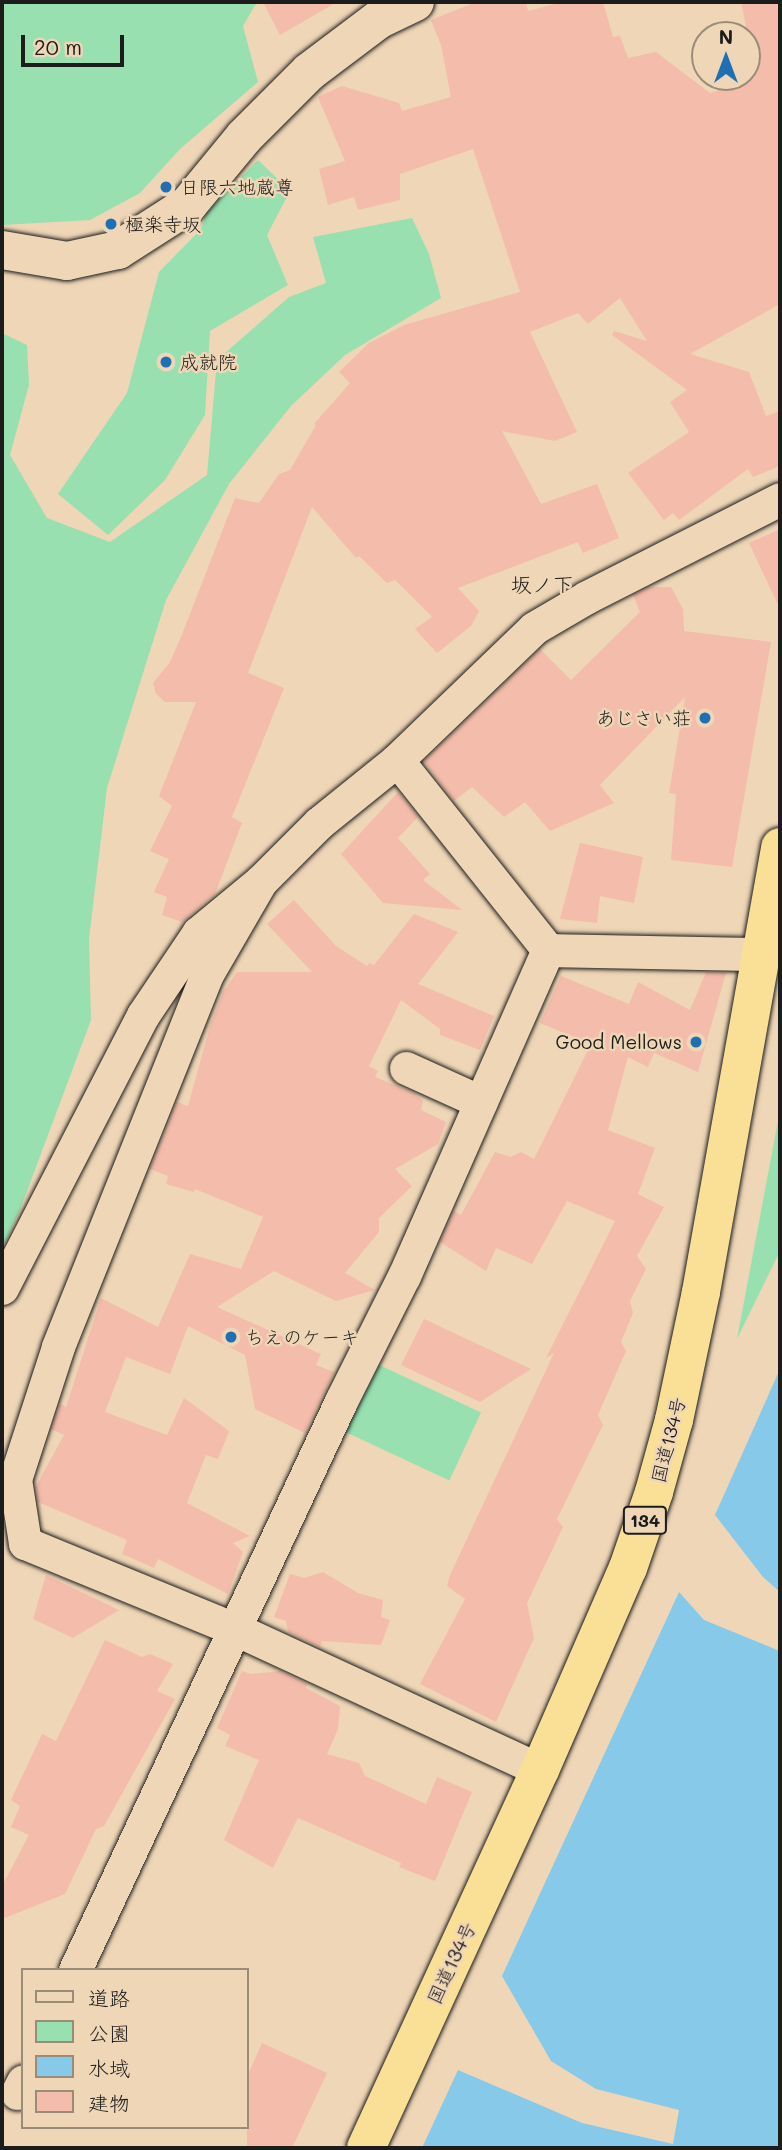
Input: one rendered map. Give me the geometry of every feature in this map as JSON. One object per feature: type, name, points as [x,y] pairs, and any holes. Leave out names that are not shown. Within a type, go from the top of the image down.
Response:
[{"type":"highway","name":"国道134号","points":[[366,2148],[540,1770],[628,1568],[666,1454],[701,1292],[780,847]]},
{"type":"street","points":[[2,250],[68,261],[118,250],[188,205],[244,137],[309,72],[378,20],[415,2]]},
{"type":"street","points":[[2,1288],[143,1015],[198,933],[261,881],[319,823],[397,760],[534,628],[598,591],[780,499]]},
{"type":"street","points":[[397,760],[548,950]]},
{"type":"street","points":[[261,881],[207,974],[58,1347],[15,1479],[25,1543],[235,1629],[540,1770]]},
{"type":"street","points":[[548,950],[761,954]]},
{"type":"street","points":[[76,1968],[404,1276],[548,950]]},
{"type":"street","points":[[407,1068],[481,1102]]},
{"type":"green space","points":[[2,2],[257,2],[243,26],[258,82],[180,149],[140,193],[90,220],[2,225]]},
{"type":"green space","points":[[258,160],[290,191],[267,235],[288,285],[210,331],[205,415],[165,480],[108,535],[58,494],[127,393],[159,272],[201,229],[207,212]]},
{"type":"green space","points":[[412,218],[429,254],[441,298],[345,355],[291,406],[229,484],[166,600],[107,788],[89,939],[91,1020],[20,1210],[2,1249],[2,333],[27,345],[29,385],[10,455],[47,518],[110,542],[207,475],[217,360],[289,297],[326,283],[313,237]]},
{"type":"green space","points":[[780,1110],[780,1251],[737,1339]]},
{"type":"green space","points":[[375,1363],[481,1412],[449,1480],[343,1431]]},
{"type":"water","points":[[780,1369],[780,1592],[763,1577],[715,1515]]},
{"type":"water","points":[[679,1592],[704,1620],[780,1651],[780,2148],[422,2148],[458,2070],[582,2123],[673,2144],[679,2110],[596,2089],[551,2061],[502,1976]]},
{"type":"building","points":[[263,2],[337,2],[280,35]]},
{"type":"building","points":[[476,2],[526,2],[528,11],[562,2],[603,2],[613,37],[620,36],[628,58],[656,52],[691,79],[691,91],[761,91],[761,21],[745,21],[741,2],[780,2],[780,304],[690,354],[749,372],[766,416],[780,411],[780,466],[753,477],[748,469],[679,520],[673,513],[664,520],[628,473],[689,432],[670,402],[687,390],[612,335],[614,331],[647,341],[620,298],[588,324],[578,313],[530,332],[577,432],[555,441],[502,431],[541,504],[597,484],[619,538],[583,553],[578,542],[458,588],[479,611],[471,626],[437,653],[415,629],[432,617],[395,580],[387,583],[359,556],[356,558],[312,507],[248,673],[284,688],[232,817],[242,823],[215,894],[182,922],[162,915],[167,897],[154,892],[169,859],[150,851],[172,806],[159,796],[196,702],[165,702],[156,694],[153,683],[170,662],[235,498],[259,503],[279,474],[290,470],[316,425],[314,424],[350,383],[339,372],[369,343],[404,325],[520,292],[473,149],[400,174],[400,200],[358,210],[354,197],[328,205],[319,169],[345,161],[318,97],[342,86],[399,103],[402,111],[451,97],[441,45],[431,20]]},
{"type":"building","points":[[780,529],[780,609],[749,543]]},
{"type":"building","points":[[650,587],[671,587],[683,609],[684,631],[771,642],[732,867],[671,860],[676,794],[669,793],[685,697],[600,785],[614,803],[550,831],[525,802],[504,817],[472,787],[454,801],[424,761],[540,649],[571,680],[640,612],[633,595]]},
{"type":"building","points":[[398,792],[418,817],[398,838],[430,874],[423,880],[462,910],[383,903],[341,854]]},
{"type":"building","points":[[580,843],[643,857],[634,903],[600,896],[597,923],[560,919]]},
{"type":"building","points":[[294,900],[336,946],[367,966],[369,963],[374,965],[414,914],[458,932],[418,984],[494,1016],[480,1050],[440,1035],[440,1029],[401,1000],[369,1066],[378,1071],[375,1077],[414,1093],[423,1101],[421,1110],[446,1122],[438,1144],[395,1169],[412,1186],[379,1218],[379,1232],[345,1273],[375,1290],[336,1301],[274,1271],[217,1307],[321,1354],[316,1365],[334,1372],[305,1433],[255,1409],[245,1355],[188,1326],[170,1374],[126,1357],[105,1412],[167,1435],[184,1398],[229,1431],[218,1459],[206,1455],[187,1503],[250,1536],[233,1543],[243,1552],[228,1594],[158,1559],[154,1568],[122,1554],[127,1540],[38,1502],[36,1486],[64,1435],[51,1429],[60,1404],[66,1407],[101,1298],[158,1327],[190,1254],[241,1269],[263,1217],[195,1189],[194,1192],[166,1184],[168,1176],[150,1169],[177,1102],[188,1106],[210,1026],[223,992],[237,972],[312,972],[267,924]]},
{"type":"building","points":[[706,972],[726,973],[698,1072],[654,1053],[648,1067],[628,1057],[608,1130],[655,1148],[638,1194],[664,1207],[637,1256],[646,1269],[630,1301],[633,1313],[621,1342],[626,1351],[598,1415],[603,1425],[557,1519],[563,1527],[527,1603],[534,1638],[496,1722],[420,1684],[465,1599],[447,1586],[450,1575],[554,1353],[546,1358],[615,1221],[567,1201],[532,1264],[496,1248],[486,1271],[440,1242],[454,1211],[461,1215],[495,1152],[511,1157],[521,1152],[534,1159],[591,1044],[540,1023],[561,976],[629,1004],[638,982],[690,1010]]},
{"type":"building","points":[[424,1319],[531,1369],[480,1402],[401,1365]]},
{"type":"building","points":[[323,1572],[358,1593],[383,1600],[381,1617],[390,1620],[381,1645],[322,1641],[320,1647],[288,1632],[286,1621],[274,1617],[290,1574],[304,1578]]},
{"type":"building","points":[[46,1575],[119,1610],[73,1638],[33,1619]]},
{"type":"building","points":[[105,1640],[142,1657],[150,1654],[173,1664],[157,1691],[175,1699],[104,1826],[96,1829],[65,1894],[2,1919],[2,1886],[29,1835],[11,1827],[20,1806],[11,1800],[42,1734],[56,1741]]},
{"type":"building","points":[[242,1671],[251,1674],[280,1671],[307,1684],[306,1688],[340,1706],[338,1729],[327,1754],[359,1763],[365,1776],[426,1804],[437,1777],[472,1792],[435,1881],[399,1867],[401,1863],[298,1818],[273,1868],[224,1840],[259,1760],[225,1746],[230,1735],[217,1728]]},
{"type":"building","points":[[262,2043],[327,2073],[292,2148],[247,2148],[248,2075]]},
{"type":"place","name":"日限六地蔵尊","points":[[166,187]]},
{"type":"place","name":"極楽寺坂","points":[[111,224]]},
{"type":"place","name":"成就院","points":[[166,362]]},
{"type":"place","name":"あじさい荘","points":[[705,718]]},
{"type":"place","name":"Good Mellows","points":[[696,1042]]},
{"type":"place","name":"ちえのケーキ","points":[[231,1337]]},
{"type":"district","name":"坂ノ下","points":[[542,584]]}]
